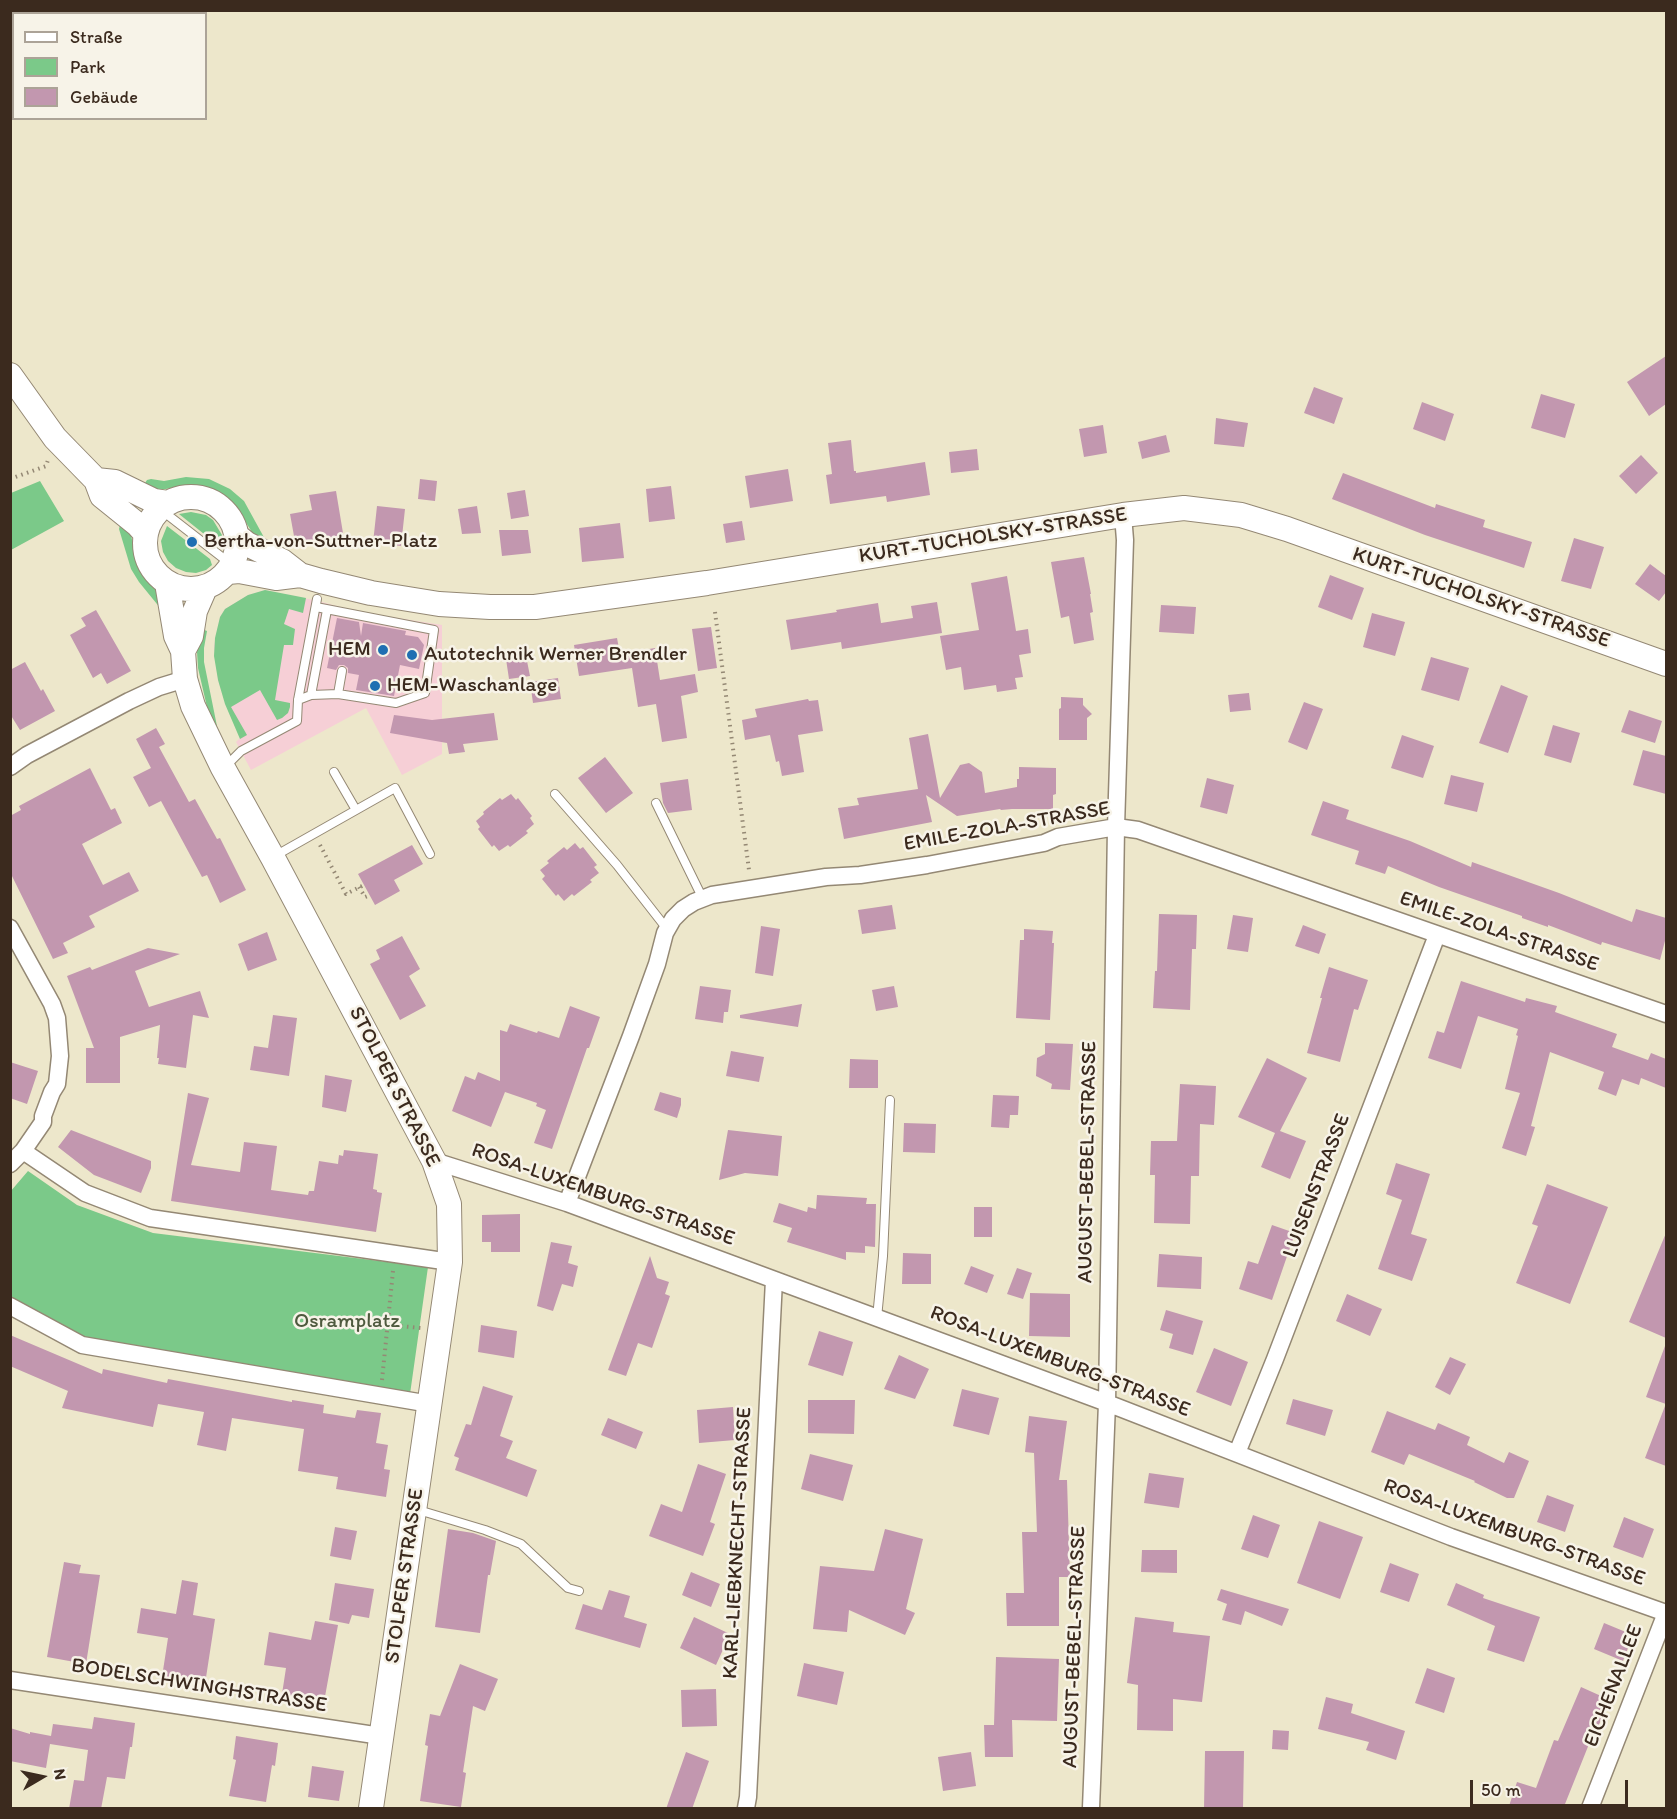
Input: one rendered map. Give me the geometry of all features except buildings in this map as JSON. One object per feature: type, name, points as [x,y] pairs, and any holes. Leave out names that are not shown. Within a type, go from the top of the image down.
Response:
[{"type":"main road","points":[[10,375],[55,438],[96,480],[102,496],[146,534]]},
{"type":"main road","points":[[96,480],[115,482],[164,506]]},
{"type":"main road","points":[[185,497],[203,498],[219,506],[231,520],[237,536],[237,551],[230,569],[218,582],[205,588],[185,589],[167,583],[153,570],[146,553],[146,534],[153,516],[164,506],[185,497]]},
{"type":"main road","name":"KURT-TUCHOLSKY-STRASSE","points":[[230,569],[276,578],[300,575],[371,593],[439,604],[535,607],[695,584],[1123,515],[1184,508],[1241,515],[1287,529],[1666,662]]},
{"type":"main road","name":"KURT-TUCHOLSKY-STRASSE","points":[[237,536],[247,544],[282,561],[300,575]]},
{"type":"main road","name":"STOLPER STRASSE","points":[[167,583],[176,636],[183,651],[185,679],[193,706],[223,768],[434,1161],[449,1204],[450,1262],[371,1809]]},
{"type":"main road","name":"STOLPER STRASSE","points":[[183,651],[191,636],[195,611],[205,588]]},
{"type":"street","name":"AUGUST-BEBEL-STRASSE","points":[[1091,1809],[1107,1403],[1116,827],[1125,540],[1123,515]]},
{"type":"street","points":[[10,767],[27,755],[129,701],[159,687],[185,679]]},
{"type":"street","name":"EMILE-ZOLA-STRASSE","points":[[567,1203],[631,1036],[667,929],[683,909],[703,899],[712,895],[752,888],[826,877],[860,876],[927,865],[1116,827],[1138,830],[1666,1014]]},
{"type":"street","points":[[10,928],[52,1004],[57,1018],[60,1056],[57,1084],[42,1122],[23,1151],[10,1164]]},
{"type":"street","name":"LUISENSTRASSE","points":[[1237,1453],[1437,934]]},
{"type":"street","points":[[23,1151],[85,1193],[150,1218],[450,1262]]},
{"type":"street","name":"ROSA-LUXEMBURG-STRASSE","points":[[434,1161],[567,1203],[1107,1403],[1451,1537],[1666,1613]]},
{"type":"street","name":"KARL-LIEBKNECHT-STRASSE","points":[[746,1809],[774,1280]]},
{"type":"street","points":[[10,1306],[82,1345],[430,1404]]},
{"type":"street","name":"EICHENALLEE","points":[[1590,1809],[1666,1613]]},
{"type":"street","name":"BODELSCHWINGHSTRASSE","points":[[10,1680],[381,1736]]},
{"type":"lane","points":[[164,506],[230,569]]},
{"type":"lane","points":[[223,768],[241,751],[297,721],[298,700],[317,603],[327,610],[351,617],[434,630],[425,693],[396,703],[338,694],[311,695],[298,700]]},
{"type":"lane","points":[[311,695],[327,610]]},
{"type":"lane","points":[[338,694],[342,671]]},
{"type":"lane","points":[[334,772],[356,810]]},
{"type":"lane","points":[[273,858],[395,788],[430,854]]},
{"type":"lane","points":[[555,794],[617,865],[667,929]]},
{"type":"lane","points":[[656,803],[703,899]]},
{"type":"lane","points":[[877,1318],[883,1256],[890,1100]]},
{"type":"lane","points":[[415,1509],[485,1530],[521,1544],[568,1588],[579,1592]]},
{"type":"path","points":[[10,479],[46,466]]},
{"type":"path","points":[[715,612],[752,888]]},
{"type":"path","points":[[314,834],[346,894],[362,886],[365,897],[370,895]]},
{"type":"path","points":[[381,1395],[395,1255]]},
{"type":"path","points":[[389,1325],[441,1330]]},
{"type":"shaded area","points":[[265,590],[359,612],[442,625],[442,754],[402,775],[366,708],[251,770],[236,742],[240,738],[218,680],[214,646],[220,617],[225,609],[248,595]]},
{"type":"green space","points":[[186,477],[209,479],[230,489],[244,501],[266,541],[255,537],[235,505],[215,490],[198,485],[161,490],[143,486],[147,480],[151,479],[164,481]]},
{"type":"green space","points":[[40,481],[64,521],[11,550],[11,493]]},
{"type":"green space","points":[[191,512],[206,515],[213,520],[222,535],[223,544],[219,546],[179,514]]},
{"type":"green space","points":[[121,521],[131,535],[136,558],[144,574],[157,589],[161,609],[131,569],[119,529]]},
{"type":"green space","points":[[167,526],[210,559],[212,565],[196,573],[176,568],[163,552],[161,541]]},
{"type":"green space","points":[[265,590],[306,598],[303,613],[289,609],[284,624],[295,629],[293,645],[284,645],[275,700],[290,703],[290,707],[288,713],[277,720],[260,690],[231,707],[247,735],[240,739],[225,704],[218,680],[214,656],[215,638],[220,617],[225,609],[248,595]]},
{"type":"green space","points":[[202,629],[207,631],[204,662],[219,736],[207,707],[198,668],[197,652]]},
{"type":"green space","name":"Osramplatz","points":[[28,1171],[77,1205],[153,1233],[428,1267],[410,1394],[86,1338],[11,1301],[10,1192]]},
{"type":"place","name":"Bertha-von-Suttner-Platz","points":[[192,542]]},
{"type":"place","name":"HEM","points":[[383,650]]},
{"type":"place","name":"Autotechnik Werner Brendler","points":[[412,655]]},
{"type":"place","name":"HEM-Waschanlage","points":[[375,686]]}]
